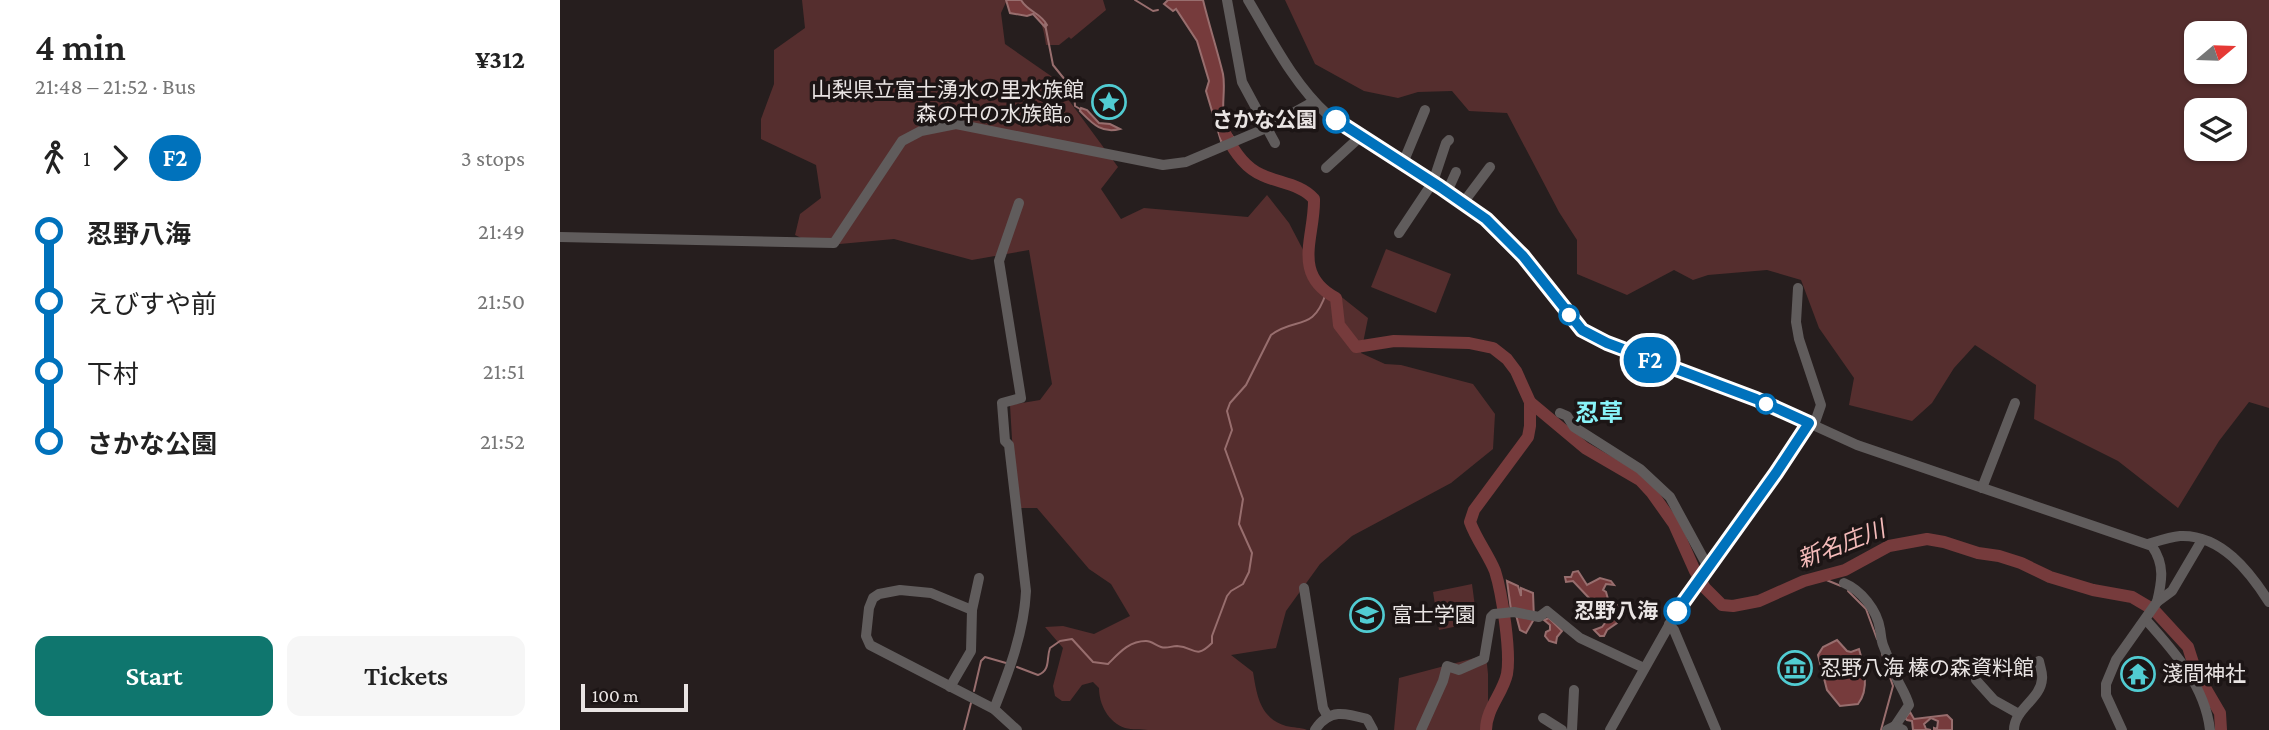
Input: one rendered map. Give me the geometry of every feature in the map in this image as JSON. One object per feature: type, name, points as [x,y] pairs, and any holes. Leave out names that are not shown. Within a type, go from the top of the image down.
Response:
[{"type":"street","points":[[1227,0],[1242,82],[1275,143]]},
{"type":"street","points":[[1248,0],[1299,85],[1313,102],[1486,219],[1523,256],[1582,330],[1607,343],[1756,399],[1857,445],[2148,544],[2160,558],[2162,570],[2157,602]]},
{"type":"street","points":[[560,237],[834,243],[902,142],[921,131],[956,124],[1163,164],[1186,162],[1266,128],[1313,102]]},
{"type":"street","points":[[1403,163],[1425,110]]},
{"type":"street","points":[[1326,168],[1361,136]]},
{"type":"street","points":[[1399,233],[1433,182],[1449,140]]},
{"type":"street","points":[[1463,203],[1490,167]]},
{"type":"street","points":[[1447,192],[1456,172]]},
{"type":"street","points":[[994,709],[1013,662],[1026,591],[1002,403],[1021,398],[999,261],[1019,203]]},
{"type":"street","points":[[1610,730],[1669,624],[1811,424],[1821,405],[1799,339],[1796,322],[1798,288]]},
{"type":"street","points":[[1982,488],[2015,403]]},
{"type":"street","points":[[1560,413],[1567,416],[1574,427],[1640,469],[1670,497],[1707,568]]},
{"type":"street","points":[[2148,544],[2181,536],[2202,540],[2230,553],[2269,602]]},
{"type":"street","points":[[2120,729],[2106,695],[2106,684],[2116,660],[2157,602],[2172,591],[2202,540]]},
{"type":"street","points":[[950,687],[971,651],[972,610],[979,578]]},
{"type":"street","points":[[1844,583],[1856,590],[1871,606],[1879,624],[1884,647],[1906,710],[1895,729]]},
{"type":"street","points":[[1304,588],[1323,708],[1328,717]]},
{"type":"street","points":[[972,610],[931,593],[900,590],[879,594],[873,598],[869,608],[866,636],[870,645],[994,709],[1017,730]]},
{"type":"street","points":[[1421,730],[1447,666],[1459,670],[1484,659],[1491,617],[1503,613],[1539,617],[1547,611],[1563,627],[1580,638],[1644,668]]},
{"type":"street","points":[[2146,620],[2179,656],[2209,718],[2210,730]]},
{"type":"street","points":[[1669,624],[1716,730]]},
{"type":"street","points":[[2014,730],[2014,722],[2040,687],[2042,679],[2039,661]]},
{"type":"street","points":[[1976,680],[1994,700],[2019,714]]},
{"type":"street","points":[[1572,730],[1574,690]]},
{"type":"street","points":[[1315,730],[1328,717],[1343,712],[1367,719],[1373,730]]},
{"type":"street","points":[[1543,718],[1562,730]]},
{"type":"shaded area","points":[[802,0],[1007,0],[1001,13],[1005,44],[1051,76],[1118,167],[1101,189],[1121,219],[1144,208],[1248,217],[1267,195],[1289,223],[1311,265],[1324,283],[1368,318],[1361,353],[1385,364],[1401,365],[1473,384],[1495,414],[1493,449],[1451,483],[1352,536],[1320,564],[1286,611],[1276,648],[1231,655],[1253,672],[1258,698],[1270,718],[1286,726],[1307,730],[1131,729],[1119,725],[1109,717],[1099,688],[1093,682],[1082,685],[1070,701],[1062,701],[1055,696],[1053,686],[1063,648],[1045,627],[1063,626],[1094,634],[1130,616],[1111,584],[1089,569],[1037,508],[1021,508],[1010,405],[1040,400],[1052,384],[1029,250],[972,260],[894,239],[818,246],[795,235],[800,214],[821,198],[816,165],[761,139],[761,119],[774,84],[774,50],[805,28]]},
{"type":"shaded area","points":[[1006,0],[1021,0],[1047,25],[1045,27],[1033,14],[1027,16],[1010,13]]},
{"type":"shaded area","points":[[1007,0],[1103,0],[1106,10],[1071,39],[1069,37],[1059,45],[1046,45],[1042,26],[1036,15]]},
{"type":"shaded area","points":[[1168,0],[1203,0],[1223,74],[1223,114],[1233,137],[1221,141],[1206,91],[1209,81],[1197,41],[1176,9],[1173,11],[1164,4]]},
{"type":"shaded area","points":[[1285,0],[2269,0],[2269,408],[2249,402],[2219,441],[2178,508],[2118,461],[2034,419],[2036,385],[1975,345],[1954,368],[1932,403],[1912,421],[1849,405],[1854,378],[1819,328],[1801,280],[1767,270],[1708,275],[1693,280],[1674,270],[1627,295],[1577,274],[1577,240],[1559,212],[1507,113],[1469,111],[1452,91],[1418,92],[1398,98],[1364,91],[1315,64]]},
{"type":"shaded area","points":[[1081,108],[1087,110],[1099,123],[1120,129],[1102,129],[1080,111]]},
{"type":"shaded area","points":[[1386,249],[1451,274],[1436,313],[1371,287]]},
{"type":"shaded area","points":[[1578,571],[1587,585],[1600,578],[1611,581],[1614,585],[1606,584],[1603,590],[1608,599],[1613,600],[1620,608],[1615,615],[1617,623],[1607,630],[1604,636],[1594,630],[1602,627],[1608,619],[1615,620],[1614,613],[1616,609],[1609,604],[1590,599],[1573,581],[1566,582],[1565,577],[1571,577],[1573,572]]},
{"type":"shaded area","points":[[1507,581],[1518,586],[1521,596],[1521,588],[1533,593],[1534,619],[1526,633],[1520,630],[1515,611],[1511,610]]},
{"type":"shaded area","points":[[1472,584],[1477,622],[1439,630],[1433,592]]},
{"type":"shaded area","points":[[1549,618],[1562,631],[1556,643],[1545,636],[1550,625],[1544,620]]},
{"type":"shaded area","points":[[1837,640],[1847,651],[1859,649],[1865,684],[1858,704],[1840,706],[1827,690],[1818,655],[1823,647]]},
{"type":"shaded area","points":[[1486,655],[1488,730],[1394,730],[1399,678]]},
{"type":"shaded area","points":[[1910,712],[1914,719],[1947,715],[1952,720],[1952,730],[1934,730],[1937,729],[1938,721],[1931,718],[1924,724],[1926,729],[1931,730],[1913,730],[1912,721],[1905,718]]},
{"type":"waterway","points":[[1135,0],[1153,11],[1158,10]]},
{"type":"waterway","points":[[1045,24],[1053,65],[1074,91],[1075,106],[1080,109]]},
{"type":"waterway","points":[[1225,133],[1250,168],[1303,190],[1314,199],[1308,254],[1310,266],[1314,278],[1322,288],[1336,298],[1339,325],[1356,347],[1394,341],[1469,343],[1493,348],[1507,359],[1516,371],[1530,402],[1528,437],[1474,510],[1470,522],[1495,571],[1507,638],[1507,674],[1489,715],[1486,730]]},
{"type":"waterway","points":[[1017,667],[1038,675],[1042,673],[1050,648],[1060,641],[1072,639],[1093,662],[1108,664],[1134,643],[1146,641],[1163,648],[1177,646],[1198,652],[1212,643],[1212,636],[1227,596],[1243,584],[1249,572],[1252,553],[1239,524],[1243,499],[1225,449],[1232,430],[1227,411],[1230,403],[1246,385],[1271,335],[1309,319],[1321,306],[1326,293]]},
{"type":"waterway","name":"新名庄川","points":[[1530,402],[1585,448],[1640,480],[1674,524],[1705,588],[1722,605],[1733,606],[1759,601],[1804,581],[1845,570],[1889,546],[1927,539],[1944,542],[2021,563],[2050,577],[2093,590],[2132,597],[2154,610],[2188,647],[2196,672],[2220,713],[2221,730]]},
{"type":"waterway","points":[[1814,578],[1841,586]]},
{"type":"waterway","points":[[1848,591],[1866,609],[1877,639]]},
{"type":"waterway","points":[[1881,730],[1893,686],[1882,654]]},
{"type":"waterway","points":[[974,691],[981,661],[985,657],[1006,663]]},
{"type":"waterway","points":[[964,730],[971,703]]},
{"type":"bus line","name":"F2","points":[[1336,120],[1486,219],[1523,256],[1582,330],[1607,343],[1756,399],[1809,423],[1677,611]]},
{"type":"place","name":"山梨県立富士湧水の里水族館 森の中の水族館。","points":[[1109,102]]},
{"type":"place","name":"さかな公園","points":[[1336,120]]},
{"type":"place","name":"忍野八海","points":[[1677,611]]},
{"type":"place","name":"富士学園","points":[[1367,615]]},
{"type":"place","name":"忍野八海 榛の森資料館","points":[[1795,668]]},
{"type":"place","name":"淺間神社","points":[[2138,674]]},
{"type":"district","name":"忍草","points":[[1599,412]]}]
